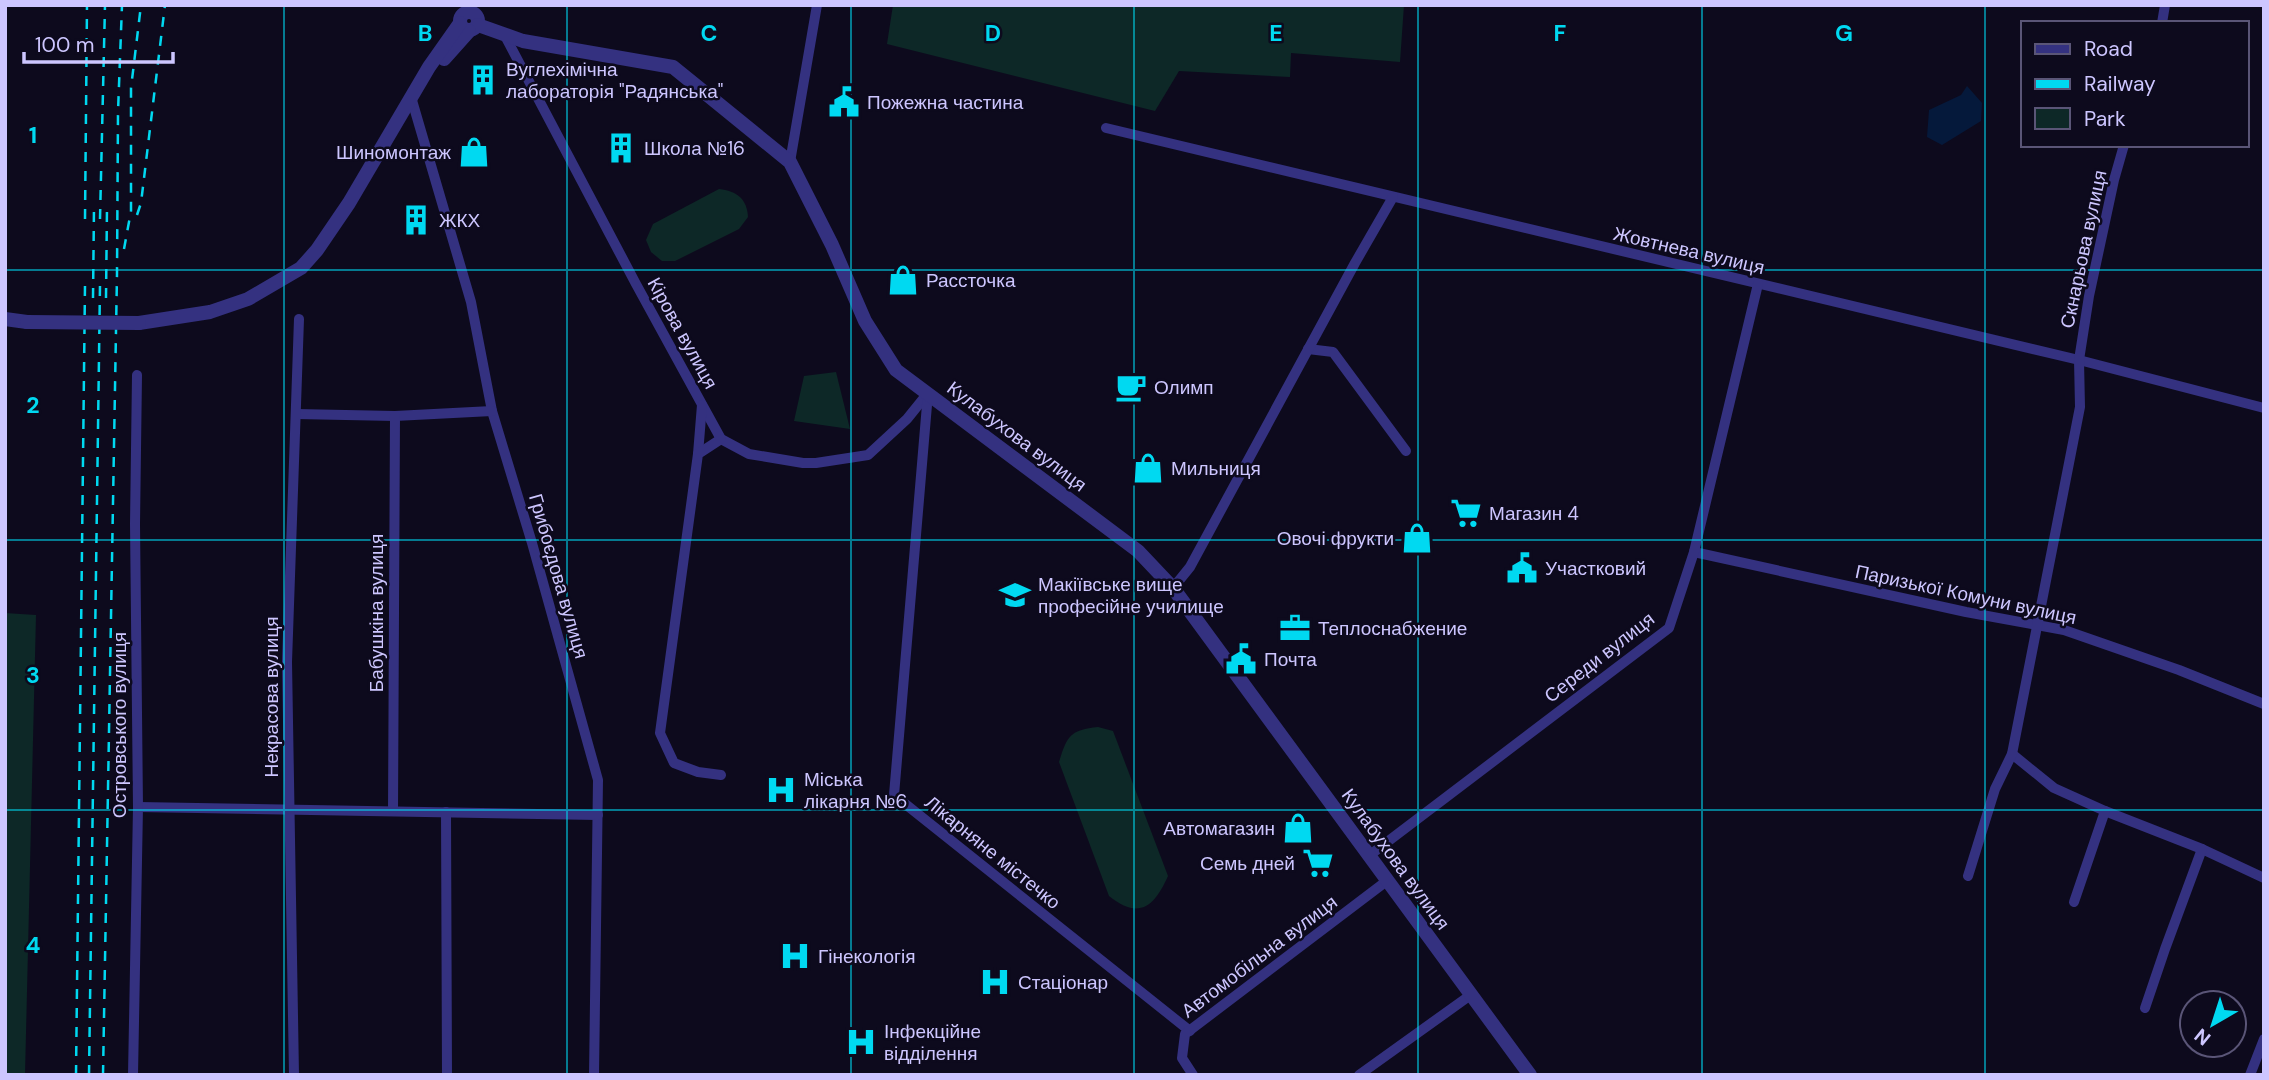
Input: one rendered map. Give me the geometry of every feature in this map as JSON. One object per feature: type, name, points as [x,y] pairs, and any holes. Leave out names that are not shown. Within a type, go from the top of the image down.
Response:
[{"type":"street","points":[[790,162],[817,5]]},
{"type":"street","points":[[5,319],[27,322],[139,323],[210,312],[248,299],[290,276],[317,250],[349,203],[411,97],[467,19]]},
{"type":"street","name":"Кулабухова вулиця","points":[[467,19],[523,41],[673,67],[790,162],[832,245],[865,321],[896,370],[1138,551],[1173,588],[1530,1075]]},
{"type":"street","name":"Кірова вулиця","points":[[504,34],[721,439]]},
{"type":"street","name":"Грибоєдова вулиця","points":[[411,97],[471,302],[492,411],[533,543],[598,780],[594,1075]]},
{"type":"street","name":"Жовтнева вулиця","points":[[1106,128],[2079,360],[2264,408]]},
{"type":"street","name":"Скнарьова вулиця","points":[[1968,876],[1996,789],[2012,754],[2080,407],[2079,360],[2089,296],[2123,147]]},
{"type":"street","points":[[1173,588],[1191,567],[1393,197]]},
{"type":"street","name":"Середи вулиця","points":[[1370,855],[1669,628],[1694,552],[1758,284]]},
{"type":"street","name":"Некрасова вулиця","points":[[294,1075],[287,662],[299,319]]},
{"type":"street","points":[[1308,349],[1333,352],[1405,451]]},
{"type":"street","name":"Островського вулиця","points":[[133,1075],[138,807],[135,537],[137,374]]},
{"type":"street","points":[[698,454],[721,439],[749,454],[803,463],[868,455],[907,419],[928,393]]},
{"type":"street","name":"Лікарняне містечко","points":[[928,393],[894,795],[1189,1031]]},
{"type":"street","points":[[702,404],[698,454],[660,733],[674,763],[698,772],[721,775]]},
{"type":"street","points":[[296,414],[395,416],[492,411]]},
{"type":"street","name":"Бабушкіна вулиця","points":[[393,811],[395,416]]},
{"type":"street","name":"Паризької Комуни вулиця","points":[[1694,552],[1822,582],[2064,630],[2179,670],[2264,704]]},
{"type":"street","points":[[2012,754],[2054,788],[2202,849],[2264,878]]},
{"type":"street","points":[[138,807],[598,815]]},
{"type":"street","points":[[2074,902],[2105,811]]},
{"type":"street","points":[[446,812],[447,1075]]},
{"type":"street","points":[[2145,1008],[2202,849]]},
{"type":"street","name":"Автомобільна вулиця","points":[[1193,1075],[1182,1058],[1185,1034],[1388,880]]},
{"type":"street","points":[[1359,1075],[1472,995]]},
{"type":"street","points":[[2250,1075],[2261,1053],[2264,1039]]},
{"type":"green space","points":[[893,5],[1404,5],[1400,62],[1291,53],[1290,77],[1179,71],[1155,111],[887,44]]},
{"type":"green space","points":[[719,189],[736,194],[746,205],[748,217],[739,229],[675,261],[662,261],[651,252],[646,240],[653,224]]},
{"type":"green space","points":[[836,372],[850,429],[794,421],[804,376]]},
{"type":"green space","points":[[5,613],[36,615],[25,1075],[5,1075]]},
{"type":"green space","points":[[1098,727],[1113,731],[1168,876],[1157,896],[1144,907],[1129,907],[1109,896],[1059,762],[1071,736],[1082,730]]},
{"type":"water","points":[[1967,86],[1982,103],[1981,121],[1942,145],[1927,137],[1929,110],[1961,95]]},
{"type":"railway","points":[[85,219],[87,5]]},
{"type":"railway","points":[[100,219],[105,5]]},
{"type":"railway","points":[[103,1075],[122,5]]},
{"type":"railway","points":[[124,249],[131,211],[131,88],[141,5]]},
{"type":"railway","points":[[137,215],[141,203],[165,5]]},
{"type":"railway","points":[[93,298],[94,207]]},
{"type":"railway","points":[[106,298],[107,207]]},
{"type":"railway","points":[[76,1075],[85,285]]},
{"type":"railway","points":[[89,1075],[100,285]]},
{"type":"place","name":"Вуглехімічна лабораторія \"Радянська\"","points":[[483,80]]},
{"type":"place","name":"Пожежна частина","points":[[844,102]]},
{"type":"place","name":"Школа №16","points":[[621,148]]},
{"type":"place","name":"Шиномонтаж","points":[[474,152]]},
{"type":"place","name":"ЖКХ","points":[[416,220]]},
{"type":"place","name":"Рассточка","points":[[903,280]]},
{"type":"place","name":"Олимп","points":[[1131,387]]},
{"type":"place","name":"Мильниця","points":[[1148,468]]},
{"type":"place","name":"Магазин 4","points":[[1466,513]]},
{"type":"place","name":"Овочі фрукти","points":[[1417,538]]},
{"type":"place","name":"Участковий","points":[[1522,568]]},
{"type":"place","name":"Макіївське вище професійне училище","points":[[1015,595]]},
{"type":"place","name":"Теплоснабжение","points":[[1295,628]]},
{"type":"place","name":"Почта","points":[[1241,659]]},
{"type":"place","name":"Міська лікарня №6","points":[[781,790]]},
{"type":"place","name":"Автомагазин","points":[[1298,828]]},
{"type":"place","name":"Семь дней","points":[[1318,863]]},
{"type":"place","name":"Гінекологія","points":[[795,956]]},
{"type":"place","name":"Стаціонар","points":[[995,982]]},
{"type":"place","name":"Інфекційне відділення","points":[[861,1042]]}]
